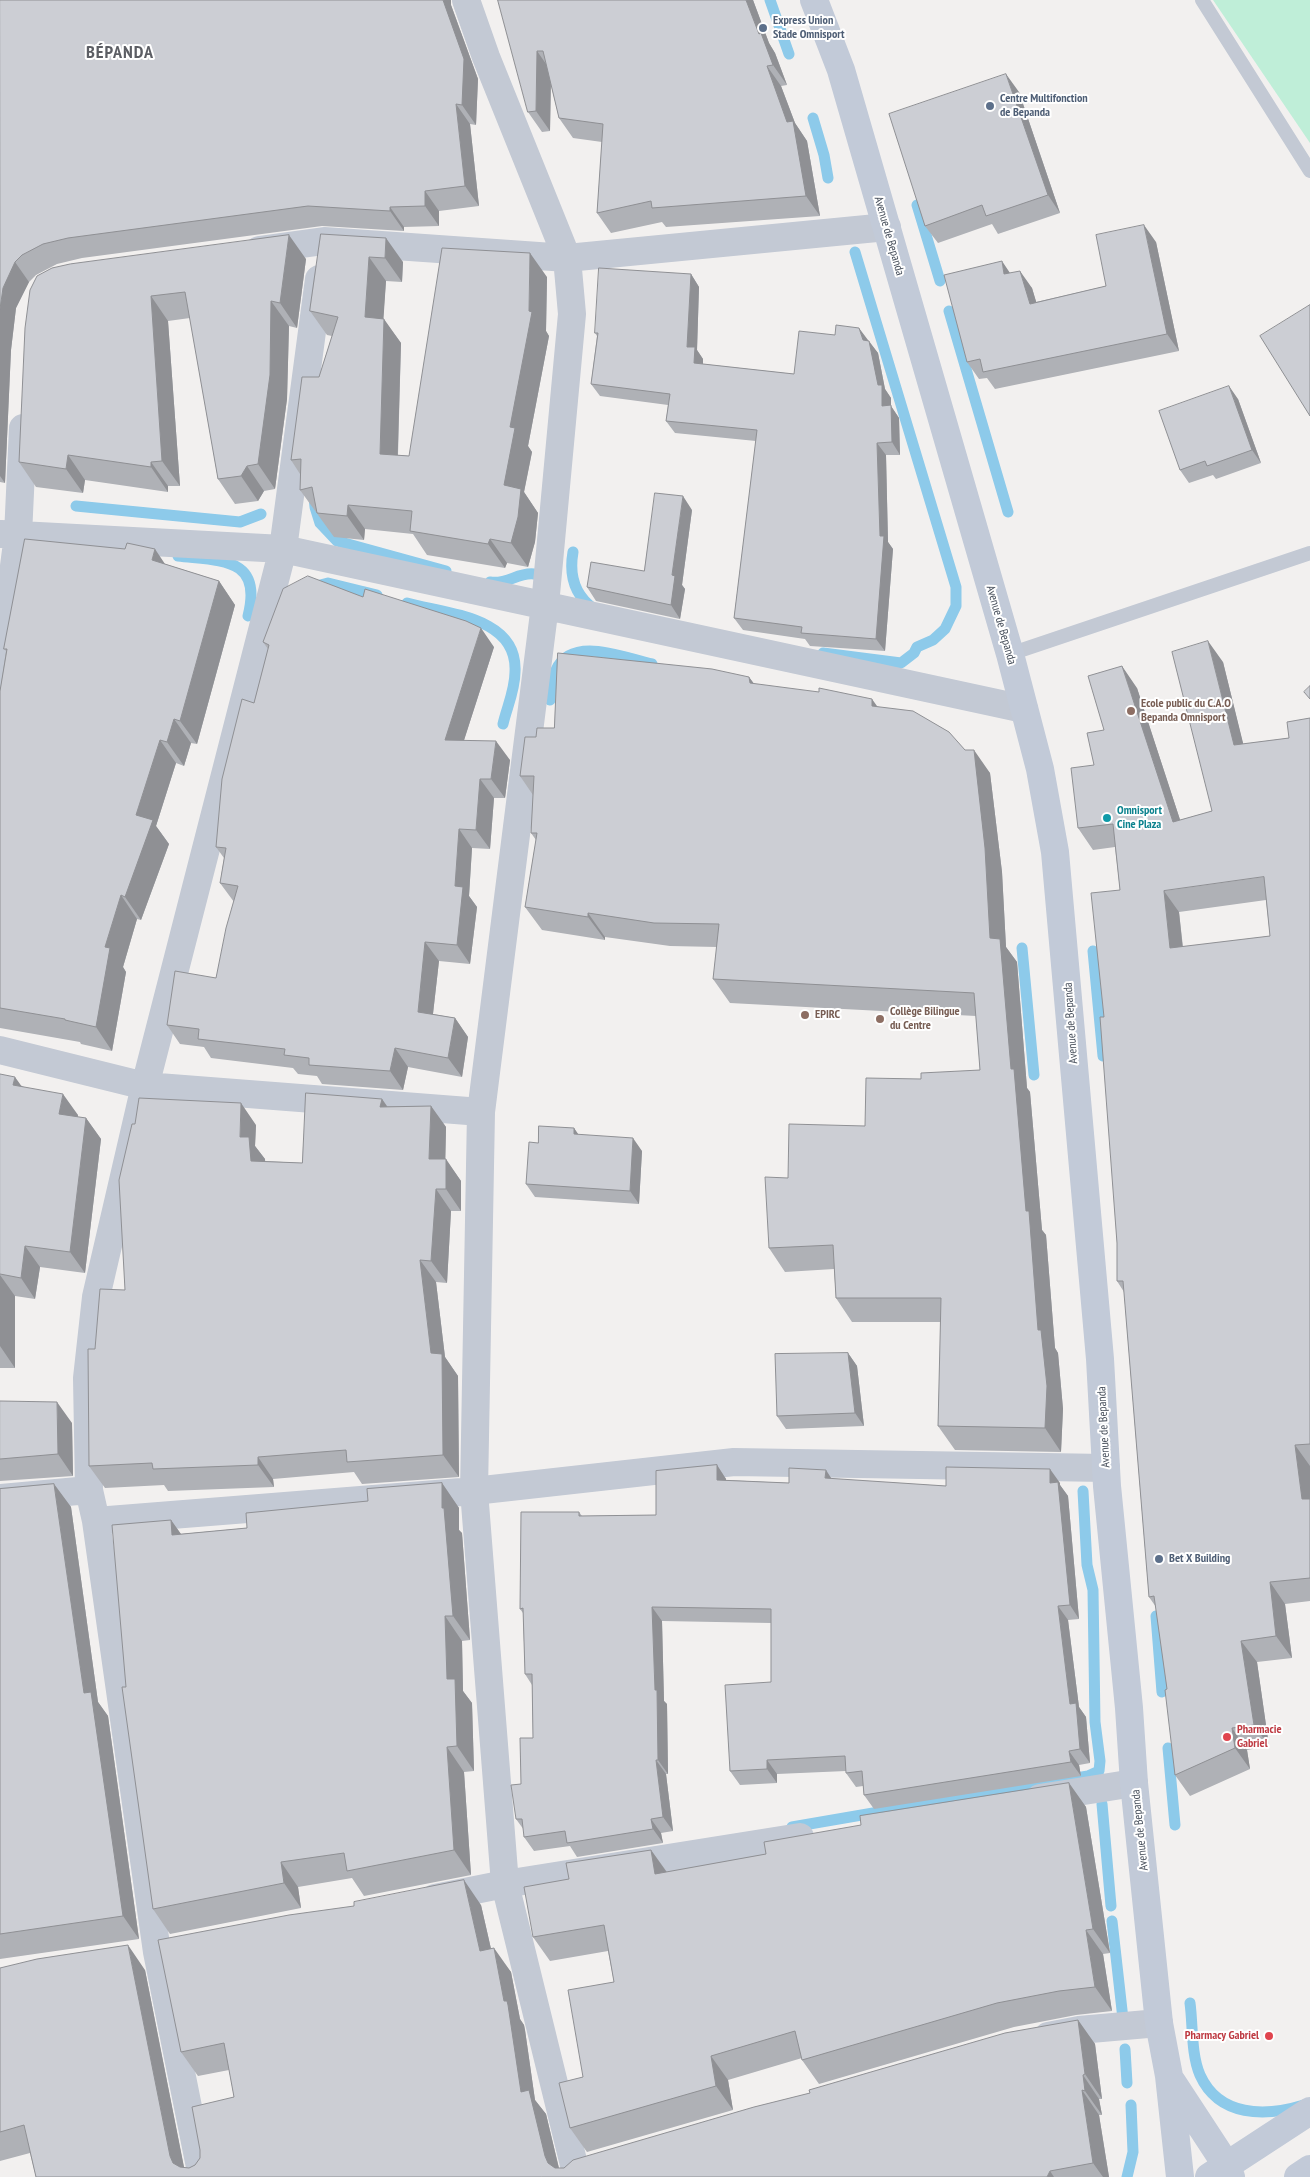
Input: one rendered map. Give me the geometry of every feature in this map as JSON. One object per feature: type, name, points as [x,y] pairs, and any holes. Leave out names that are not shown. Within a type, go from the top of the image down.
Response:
[{"type":"main road","name":"Avenue de Bepanda","points":[[814,0],[841,70],[1010,654],[1040,769],[1055,852],[1100,1359],[1106,1468],[1134,1783],[1159,2023],[1169,2076],[1180,2177]]},
{"type":"main road","name":"Avenue de Bepanda","points":[[1169,2076],[1222,2173]]},
{"type":"main road","points":[[1222,2173],[1310,2111]]},
{"type":"main road","points":[[1298,2177],[1310,2169]]},
{"type":"street","points":[[466,0],[486,57],[567,258],[572,314],[546,606],[481,1112],[474,1491],[505,1884],[576,2174],[603,2164]]},
{"type":"street","points":[[237,253],[324,241],[567,258],[887,227]]},
{"type":"street","points":[[202,2177],[157,1952],[96,1521],[89,1490],[87,1378],[96,1297],[145,1086],[283,549],[324,241]]},
{"type":"street","points":[[0,675],[9,534],[24,399]]},
{"type":"street","points":[[9,534],[283,549],[1024,709]]},
{"type":"street","points":[[0,1050],[145,1086],[481,1112]]},
{"type":"street","points":[[96,1521],[474,1491],[734,1462],[1106,1468]]},
{"type":"street","points":[[0,1498],[89,1490]]},
{"type":"street","points":[[1016,1802],[1134,1783]]},
{"type":"street","points":[[409,1903],[505,1884],[820,1834]]},
{"type":"street","points":[[128,1956],[186,1946]]},
{"type":"street","points":[[1027,2040],[1079,2030],[1159,2023]]},
{"type":"lane","points":[[1202,0],[1310,171]]},
{"type":"lane","points":[[1010,654],[1310,553]]},
{"type":"green space","points":[[1213,0],[1310,0],[1310,143]]},
{"type":"building","points":[[0,0],[443,0],[464,59],[462,105],[456,104],[465,186],[425,191],[425,206],[390,207],[390,211],[308,206],[68,238],[43,244],[22,255],[15,262],[3,288],[0,309]]},
{"type":"building","points":[[498,0],[746,0],[773,65],[767,66],[787,122],[793,121],[806,196],[652,208],[651,201],[597,213],[603,124],[559,118],[543,51],[537,51],[536,111],[528,112]]},
{"type":"building","points":[[1006,74],[1048,195],[986,216],[982,205],[925,226],[889,114]]},
{"type":"building","points":[[1144,225],[1167,334],[983,372],[980,359],[967,362],[944,275],[1002,261],[1004,274],[1020,271],[1030,304],[1106,286],[1096,235]]},
{"type":"building","points":[[321,234],[386,238],[385,258],[369,257],[365,317],[384,319],[380,454],[409,456],[442,248],[530,253],[529,311],[532,312],[510,427],[515,428],[504,485],[521,489],[518,517],[511,543],[490,539],[488,544],[410,531],[412,511],[348,505],[347,516],[317,513],[312,487],[300,490],[301,459],[291,460],[302,377],[319,377],[338,317],[310,311]]},
{"type":"building","points":[[289,235],[280,303],[271,301],[270,375],[258,464],[247,466],[241,476],[218,479],[185,292],[151,296],[162,461],[151,462],[151,467],[68,455],[66,469],[19,462],[25,328],[30,290],[37,276],[52,268],[70,264]]},
{"type":"building","points":[[599,268],[691,274],[687,347],[695,347],[694,363],[794,374],[799,331],[835,335],[836,325],[859,328],[863,340],[869,341],[878,385],[882,385],[882,406],[891,405],[892,442],[877,443],[880,536],[884,536],[876,639],[801,633],[802,627],[734,618],[757,430],[666,421],[670,394],[591,384],[598,333],[595,333]]},
{"type":"building","points":[[1310,305],[1310,416],[1260,336]]},
{"type":"building","points":[[1229,386],[1252,450],[1207,466],[1205,461],[1180,470],[1159,411]]},
{"type":"building","points":[[655,493],[683,496],[672,575],[675,576],[671,605],[587,587],[591,562],[644,571]]},
{"type":"building","points":[[25,539],[125,549],[127,543],[155,549],[152,560],[219,581],[180,721],[174,719],[167,742],[160,740],[136,815],[153,820],[125,897],[121,895],[105,947],[110,948],[96,1027],[65,1019],[0,1008],[0,691],[7,649],[4,649]]},
{"type":"building","points":[[308,576],[363,597],[365,589],[466,621],[481,628],[445,740],[496,741],[491,779],[480,779],[476,830],[459,829],[455,886],[463,887],[457,945],[425,942],[418,1012],[455,1018],[448,1058],[395,1048],[390,1071],[309,1065],[309,1058],[284,1055],[285,1049],[198,1039],[199,1029],[167,1025],[175,971],[216,978],[226,928],[238,886],[220,883],[226,848],[216,847],[222,779],[242,699],[254,703],[269,645],[263,642],[283,589]]},
{"type":"building","points":[[1208,641],[1234,745],[1289,738],[1287,722],[1310,718],[1310,1444],[1295,1445],[1302,1499],[1310,1499],[1310,1578],[1270,1582],[1276,1636],[1241,1641],[1254,1725],[1232,1728],[1235,1748],[1175,1775],[1165,1690],[1167,1689],[1154,1596],[1149,1597],[1123,1281],[1117,1281],[1117,1243],[1100,1017],[1104,1017],[1091,893],[1120,890],[1113,824],[1078,828],[1071,768],[1094,765],[1087,733],[1104,730],[1088,676],[1122,666],[1173,822],[1212,811],[1172,652]],"holes":[[[1264,877],[1270,936],[1170,948],[1164,891]]]},
{"type":"building","points":[[558,653],[712,669],[749,677],[750,683],[819,692],[819,688],[872,699],[872,706],[913,711],[949,732],[965,750],[974,750],[985,848],[990,938],[1000,939],[1011,1069],[1014,1069],[1026,1211],[1029,1211],[1038,1330],[1041,1330],[1047,1386],[1045,1428],[938,1426],[941,1298],[836,1298],[833,1245],[769,1248],[765,1177],[788,1178],[789,1124],[865,1126],[866,1078],[921,1079],[921,1073],[980,1070],[974,993],[713,979],[719,924],[654,923],[588,913],[588,917],[525,907],[537,833],[531,833],[534,776],[520,776],[525,737],[536,737],[537,728],[554,728]]},
{"type":"building","points":[[1310,686],[1310,699],[1304,692]]},
{"type":"building","points":[[0,1074],[15,1077],[13,1085],[63,1094],[59,1114],[86,1118],[70,1252],[25,1246],[21,1278],[0,1274]]},
{"type":"building","points":[[306,1093],[382,1099],[380,1107],[431,1106],[429,1159],[446,1159],[446,1189],[436,1189],[431,1261],[420,1260],[431,1353],[442,1354],[443,1455],[347,1462],[346,1450],[258,1457],[258,1465],[153,1469],[152,1463],[89,1466],[88,1349],[95,1349],[100,1289],[125,1290],[119,1180],[132,1124],[135,1124],[139,1098],[241,1103],[240,1137],[249,1137],[251,1161],[302,1163]]},
{"type":"building","points":[[539,1126],[574,1128],[574,1134],[633,1138],[630,1191],[526,1184],[529,1142],[538,1143]]},
{"type":"building","points":[[848,1353],[855,1413],[777,1416],[775,1354]]},
{"type":"building","points":[[0,1401],[57,1402],[58,1454],[0,1459]]},
{"type":"building","points":[[717,1465],[717,1480],[789,1483],[789,1468],[826,1470],[825,1478],[946,1486],[946,1467],[1050,1469],[1050,1483],[1058,1482],[1070,1605],[1058,1606],[1070,1704],[1076,1703],[1080,1749],[1069,1751],[1071,1762],[864,1795],[862,1771],[846,1773],[845,1756],[767,1760],[767,1769],[730,1771],[725,1685],[771,1682],[771,1609],[652,1607],[655,1690],[657,1690],[658,1760],[656,1760],[663,1817],[651,1819],[653,1829],[567,1843],[565,1831],[524,1837],[522,1819],[516,1819],[511,1785],[521,1784],[520,1738],[533,1738],[532,1674],[525,1674],[523,1608],[520,1609],[521,1512],[579,1512],[579,1516],[656,1515],[656,1471]]},
{"type":"building","points":[[442,1483],[442,1508],[444,1508],[453,1616],[445,1616],[447,1679],[455,1679],[457,1746],[447,1747],[454,1850],[347,1871],[344,1853],[281,1862],[284,1883],[153,1909],[122,1687],[126,1687],[112,1525],[171,1520],[172,1535],[247,1528],[246,1513],[368,1501],[367,1489]]},
{"type":"building","points":[[54,1484],[84,1693],[91,1692],[123,1916],[0,1934],[0,1489]]},
{"type":"building","points":[[1069,1783],[1093,1929],[1086,1930],[1095,1987],[1059,1991],[997,2003],[802,2060],[795,2031],[711,2056],[716,2086],[570,2128],[559,2083],[583,2077],[568,1990],[614,1982],[604,1925],[533,1937],[524,1887],[569,1879],[566,1863],[651,1850],[655,1874],[766,1854],[764,1842],[861,1825],[860,1816]]},
{"type":"building","points":[[464,1880],[480,1951],[494,1948],[504,2001],[507,2001],[508,2005],[521,2092],[529,2090],[545,2156],[548,2163],[555,2168],[564,2168],[573,2160],[754,2107],[810,2093],[809,2090],[1005,2033],[1078,2020],[1085,2074],[1083,2075],[1085,2091],[1082,2090],[1093,2163],[1050,2171],[1047,2177],[36,2177],[24,2125],[0,2132],[0,1968],[37,1959],[128,1945],[170,2156],[173,2163],[180,2167],[189,2168],[195,2165],[200,2158],[192,2107],[234,2097],[224,2043],[181,2052],[158,1940],[289,1915],[354,1906],[354,1902]]},
{"type":"waterway","points":[[770,0],[789,54]]},
{"type":"waterway","points":[[813,118],[824,155],[828,178]]},
{"type":"waterway","points":[[917,205],[940,281]]},
{"type":"waterway","points":[[823,653],[901,663],[914,653],[917,647],[933,640],[945,629],[956,606],[956,587],[855,252]]},
{"type":"waterway","points":[[949,311],[1008,512]]},
{"type":"waterway","points":[[314,498],[320,523],[337,541],[446,571]]},
{"type":"waterway","points":[[76,506],[240,522],[261,514]]},
{"type":"waterway","points":[[573,552],[572,569],[574,584],[582,597],[594,609]]},
{"type":"waterway","points":[[178,556],[223,562],[235,566],[244,572],[249,582],[251,597],[248,616]]},
{"type":"waterway","points":[[490,582],[502,582],[523,575],[534,574]]},
{"type":"waterway","points":[[313,587],[328,583],[377,595]]},
{"type":"waterway","points":[[407,603],[460,615],[477,621],[493,629],[505,640],[513,654],[515,679],[503,724]]},
{"type":"waterway","points":[[550,700],[556,670],[564,659],[574,653],[586,651],[600,652],[652,664]]},
{"type":"waterway","points":[[1022,948],[1034,1075]]},
{"type":"waterway","points":[[1093,951],[1103,1056]]},
{"type":"waterway","points":[[792,1827],[1088,1776],[1099,1771],[1100,1761],[1095,1722],[1093,1590],[1087,1565],[1083,1491]]},
{"type":"waterway","points":[[1156,1616],[1162,1692]]},
{"type":"waterway","points":[[1168,1748],[1175,1825]]},
{"type":"waterway","points":[[1102,1804],[1111,1906]]},
{"type":"waterway","points":[[1112,1921],[1123,2019]]},
{"type":"waterway","points":[[1190,2003],[1197,2067],[1208,2089],[1219,2099],[1231,2106],[1259,2112],[1289,2109],[1304,2105]]},
{"type":"waterway","points":[[1125,2049],[1127,2083]]},
{"type":"waterway","points":[[1127,2177],[1133,2152],[1131,2105]]},
{"type":"place","name":"Express Union Stade Omnisport","points":[[763,28]]},
{"type":"place","name":"Centre Multifonction de Bepanda","points":[[990,106]]},
{"type":"place","name":"Ecole public du C.A.O Bepanda Omnisport","points":[[1131,711]]},
{"type":"place","name":"Omnisport Cine Plaza","points":[[1107,818]]},
{"type":"place","name":"EPIRC","points":[[805,1015]]},
{"type":"place","name":"Collège Bilingue du Centre","points":[[880,1019]]},
{"type":"place","name":"Bet X Building","points":[[1159,1559]]},
{"type":"place","name":"Pharmacie Gabriel","points":[[1227,1737]]},
{"type":"place","name":"Pharmacy Gabriel","points":[[1269,2036]]},
{"type":"district","name":"BÉPANDA","points":[[120,53]]}]
